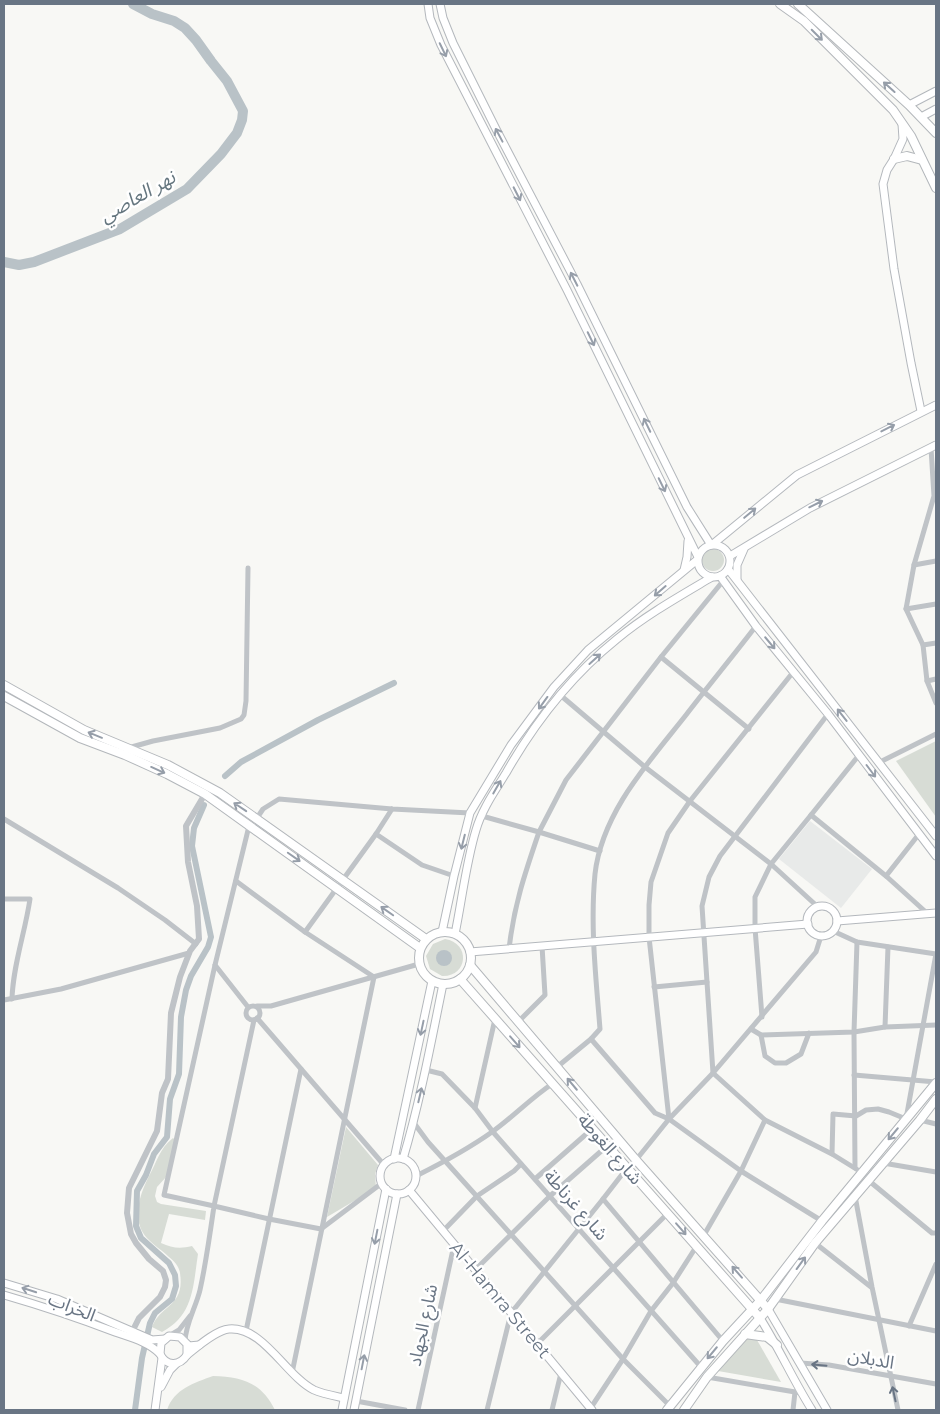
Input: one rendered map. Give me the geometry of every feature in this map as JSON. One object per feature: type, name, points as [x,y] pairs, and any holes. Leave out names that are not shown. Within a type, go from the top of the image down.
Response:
[{"type":"main road","points":[[428,4],[430,18],[440,45],[567,290],[688,538],[701,572],[718,578],[828,714],[936,856]]},
{"type":"main road","points":[[440,4],[443,18],[453,43],[577,284],[687,507],[712,544],[724,548],[730,556],[728,569],[718,578],[667,604],[617,638],[559,694],[517,752],[476,829],[455,934]]},
{"type":"main road","points":[[780,4],[804,21],[893,110],[911,136],[935,185]]},
{"type":"main road","points":[[798,4],[909,105],[936,133]]},
{"type":"main road","points":[[909,105],[936,91]]},
{"type":"main road","points":[[921,117],[936,109]]},
{"type":"main road","points":[[902,124],[903,138],[887,170],[883,184],[894,270],[921,412]]},
{"type":"main road","points":[[894,159],[907,156],[922,160]]},
{"type":"main road","points":[[442,932],[470,813],[511,745],[554,687],[588,650],[684,570],[697,558],[702,549],[712,544],[797,475],[936,405]]},
{"type":"main road","points":[[730,556],[810,508],[934,446]]},
{"type":"main road","points":[[684,570],[688,551],[688,538]]},
{"type":"main road","points":[[737,579],[737,565],[746,545]]},
{"type":"main road","points":[[728,569],[936,836]]},
{"type":"main road","points":[[4,684],[84,730],[168,765],[220,793],[426,939]]},
{"type":"main road","points":[[4,696],[80,738],[125,755],[205,794],[420,948]]},
{"type":"main road","points":[[823,906],[835,912],[837,921],[833,931],[826,936],[821,936],[812,932],[807,920],[811,912],[823,906]]},
{"type":"main road","points":[[837,921],[936,913]]},
{"type":"main road","points":[[470,952],[808,924]]},
{"type":"main road","points":[[442,932],[455,934],[464,941],[470,952],[470,965],[460,979],[449,984],[432,981],[426,976],[419,964],[420,948],[426,939],[434,934],[442,932]]},
{"type":"main road","points":[[470,965],[636,1160],[761,1300],[827,1410]]},
{"type":"main road","name":"شارع الغوطة","points":[[460,979],[760,1318]]},
{"type":"main road","points":[[394,1159],[432,981]]},
{"type":"main road","points":[[403,1159],[414,1123],[443,984]]},
{"type":"main road","points":[[668,1408],[723,1341],[754,1309],[822,1221],[858,1170],[906,1119],[936,1082]]},
{"type":"main road","points":[[684,1410],[707,1377],[768,1309],[815,1243],[936,1099]]},
{"type":"main road","points":[[342,1410],[384,1186],[380,1174],[384,1165],[394,1159],[403,1159],[412,1166],[416,1176],[409,1190],[397,1194]]},
{"type":"main road","points":[[384,1186],[397,1194]]},
{"type":"main road","name":"Al-Hamra Street","points":[[409,1190],[591,1410]]},
{"type":"main road","points":[[354,1410],[397,1194]]},
{"type":"main road","name":"الخراب","points":[[4,1283],[57,1300],[136,1335]]},
{"type":"main road","points":[[4,1295],[136,1335],[150,1343],[169,1363],[176,1364]]},
{"type":"main road","points":[[760,1318],[777,1345],[798,1392],[812,1410]]},
{"type":"main road","points":[[157,1396],[163,1381],[176,1364],[201,1344],[228,1329],[246,1331],[258,1338],[292,1373],[314,1390],[344,1398]]},
{"type":"main road","points":[[745,1334],[767,1337],[777,1345]]},
{"type":"main road","points":[[150,1343],[167,1337],[177,1336],[192,1347],[201,1344]]},
{"type":"main road","points":[[155,1410],[161,1356],[160,1346],[167,1337]]},
{"type":"main road","points":[[186,1343],[187,1355]]},
{"type":"street","points":[[934,446],[934,499],[914,565],[906,609],[924,645],[927,681],[936,703]]},
{"type":"street","points":[[914,565],[936,561]]},
{"type":"street","points":[[127,748],[220,728],[241,719],[244,715],[246,701],[248,568]]},
{"type":"street","points":[[509,949],[513,918],[520,889],[539,832],[566,780],[661,657],[718,578]]},
{"type":"street","points":[[906,609],[936,604]]},
{"type":"street","points":[[557,1068],[600,1029],[593,918],[595,873],[608,827],[620,804],[645,767],[756,626]]},
{"type":"street","points":[[924,645],[936,643]]},
{"type":"street","points":[[661,657],[749,729]]},
{"type":"street","points":[[669,1119],[649,937],[649,906],[653,875],[668,833],[690,801],[794,671]]},
{"type":"street","points":[[927,681],[936,679]]},
{"type":"street","points":[[559,694],[645,767],[771,864],[818,907]]},
{"type":"street","points":[[828,714],[720,856],[709,878],[702,906],[703,933],[713,1073],[765,1120],[832,1154],[858,1170]]},
{"type":"street","points":[[878,762],[936,734]]},
{"type":"street","points":[[762,1017],[755,928],[755,897],[771,864],[859,755]]},
{"type":"street","points":[[136,1335],[139,1318],[160,1297],[165,1288],[166,1280],[163,1271],[145,1254],[131,1234],[127,1202],[129,1188],[157,1131],[162,1093],[168,1079],[171,1013],[180,977],[189,953],[199,939],[197,906],[188,862],[186,826],[205,794]]},
{"type":"street","points":[[257,818],[263,809],[279,799],[392,809],[470,813]]},
{"type":"street","points":[[305,932],[392,809]]},
{"type":"street","points":[[811,815],[886,876],[928,914]]},
{"type":"street","points":[[482,816],[600,851]]},
{"type":"street","points":[[4,819],[118,888],[196,944]]},
{"type":"street","points":[[249,826],[215,965],[164,1195],[322,1229],[384,1186]]},
{"type":"street","points":[[376,834],[422,865],[454,876]]},
{"type":"street","points":[[886,876],[919,834]]},
{"type":"street","points":[[236,881],[305,932],[374,977]]},
{"type":"street","points":[[4,898],[30,899],[27,921],[15,967],[12,999]]},
{"type":"street","points":[[832,1154],[833,1114],[856,1116],[866,1110],[878,1110],[906,1119],[936,954],[857,942],[833,931]]},
{"type":"street","points":[[636,1160],[669,1119],[713,1073],[816,952],[821,936]]},
{"type":"street","points":[[857,942],[854,1075],[858,1170]]},
{"type":"street","points":[[518,1022],[545,995],[542,946]]},
{"type":"street","points":[[885,1027],[888,947]]},
{"type":"street","points":[[4,1000],[61,989],[189,953]]},
{"type":"street","points":[[251,1032],[245,1011],[252,1005],[271,1006],[419,964]]},
{"type":"street","points":[[215,965],[248,1007]]},
{"type":"street","points":[[292,1373],[374,977]]},
{"type":"street","points":[[654,987],[707,982]]},
{"type":"street","points":[[186,1343],[187,1329],[196,1308],[200,1289],[214,1206],[251,1032],[260,1010],[257,1006]]},
{"type":"street","points":[[248,1018],[257,1018],[271,1006]]},
{"type":"street","points":[[257,1018],[384,1165]]},
{"type":"street","points":[[475,1108],[496,1019]]},
{"type":"street","points":[[751,1029],[760,1035],[854,1032],[885,1027],[936,1025]]},
{"type":"street","points":[[760,1035],[765,1056],[775,1063],[786,1063],[801,1054],[808,1033]]},
{"type":"street","points":[[591,1039],[655,1113],[669,1119],[742,1171],[822,1221]]},
{"type":"street","points":[[246,1331],[301,1069]]},
{"type":"street","name":"شارع غرناطة","points":[[426,1070],[442,1074],[475,1108],[493,1132],[701,1367]]},
{"type":"street","points":[[854,1075],[936,1082]]},
{"type":"street","points":[[416,1176],[446,1162],[493,1132],[552,1084]]},
{"type":"street","points":[[704,1235],[742,1171],[765,1120]]},
{"type":"street","points":[[920,1120],[936,1124]]},
{"type":"street","points":[[414,1123],[446,1162],[668,1408]]},
{"type":"street","points":[[535,1179],[592,1128]]},
{"type":"street","points":[[475,1270],[550,1196],[608,1146]]},
{"type":"street","points":[[883,1163],[936,1172]]},
{"type":"street","points":[[443,1232],[477,1196],[514,1171],[521,1164]]},
{"type":"street","points":[[487,1410],[511,1313],[627,1168]]},
{"type":"street","points":[[868,1180],[935,1234]]},
{"type":"street","points":[[855,1196],[898,1410]]},
{"type":"street","points":[[603,1199],[723,1341]]},
{"type":"street","points":[[537,1344],[667,1214]]},
{"type":"street","points":[[815,1243],[872,1287]]},
{"type":"street","name":"شارع الجهاد","points":[[418,1410],[454,1245]]},
{"type":"street","points":[[591,1410],[651,1311],[673,1283],[696,1247]]},
{"type":"street","points":[[909,1326],[936,1264]]},
{"type":"street","points":[[775,1299],[936,1331]]},
{"type":"street","points":[[167,1337],[179,1330],[196,1308]]},
{"type":"street","name":"الدبلان","points":[[800,1364],[829,1366],[936,1384]]},
{"type":"street","points":[[552,1410],[561,1373]]},
{"type":"street","points":[[707,1377],[798,1392],[793,1410]]},
{"type":"street","points":[[356,1401],[405,1410]]},
{"type":"shaded area","points":[[713,549],[723,556],[724,560],[717,570],[713,571],[703,564],[702,560],[709,550]]},
{"type":"shaded area","points":[[936,741],[936,817],[896,761]]},
{"type":"shaded area","points":[[810,821],[872,869],[841,908],[779,859]]},
{"type":"shaded area","points":[[445,939],[459,947],[463,959],[457,971],[451,975],[442,976],[430,969],[426,956],[433,944]]},
{"type":"shaded area","points":[[444,950],[452,958],[444,966],[436,958]]},
{"type":"shaded area","points":[[346,1127],[378,1165],[375,1174],[376,1188],[327,1217]]},
{"type":"shaded area","points":[[173,1138],[175,1140],[167,1176],[157,1187],[155,1196],[157,1202],[206,1211],[205,1220],[169,1214],[161,1243],[176,1248],[192,1246],[198,1254],[193,1288],[186,1308],[173,1325],[162,1332],[152,1327],[156,1319],[176,1299],[181,1284],[180,1273],[179,1268],[174,1262],[152,1243],[141,1230],[138,1207],[146,1183],[161,1151]]},
{"type":"shaded area","points":[[747,1338],[757,1340],[781,1382],[718,1371]]},
{"type":"shaded area","points":[[213,1376],[233,1378],[250,1383],[263,1393],[275,1410],[167,1410],[174,1397],[180,1392],[192,1384]]},
{"type":"waterway","name":"نهر العاصي","points":[[4,262],[19,265],[34,262],[120,229],[187,189],[221,154],[237,133],[243,111],[227,81],[196,40],[185,28],[174,21],[152,14],[133,4]]},
{"type":"waterway","points":[[225,776],[241,762],[318,720],[394,683]]},
{"type":"waterway","points":[[135,1410],[142,1358],[150,1323],[155,1313],[172,1299],[176,1286],[175,1275],[169,1263],[141,1238],[136,1226],[137,1191],[154,1154],[167,1137],[170,1099],[179,1074],[181,1017],[186,990],[191,976],[208,947],[211,937],[192,846],[194,828],[204,805]]}]
